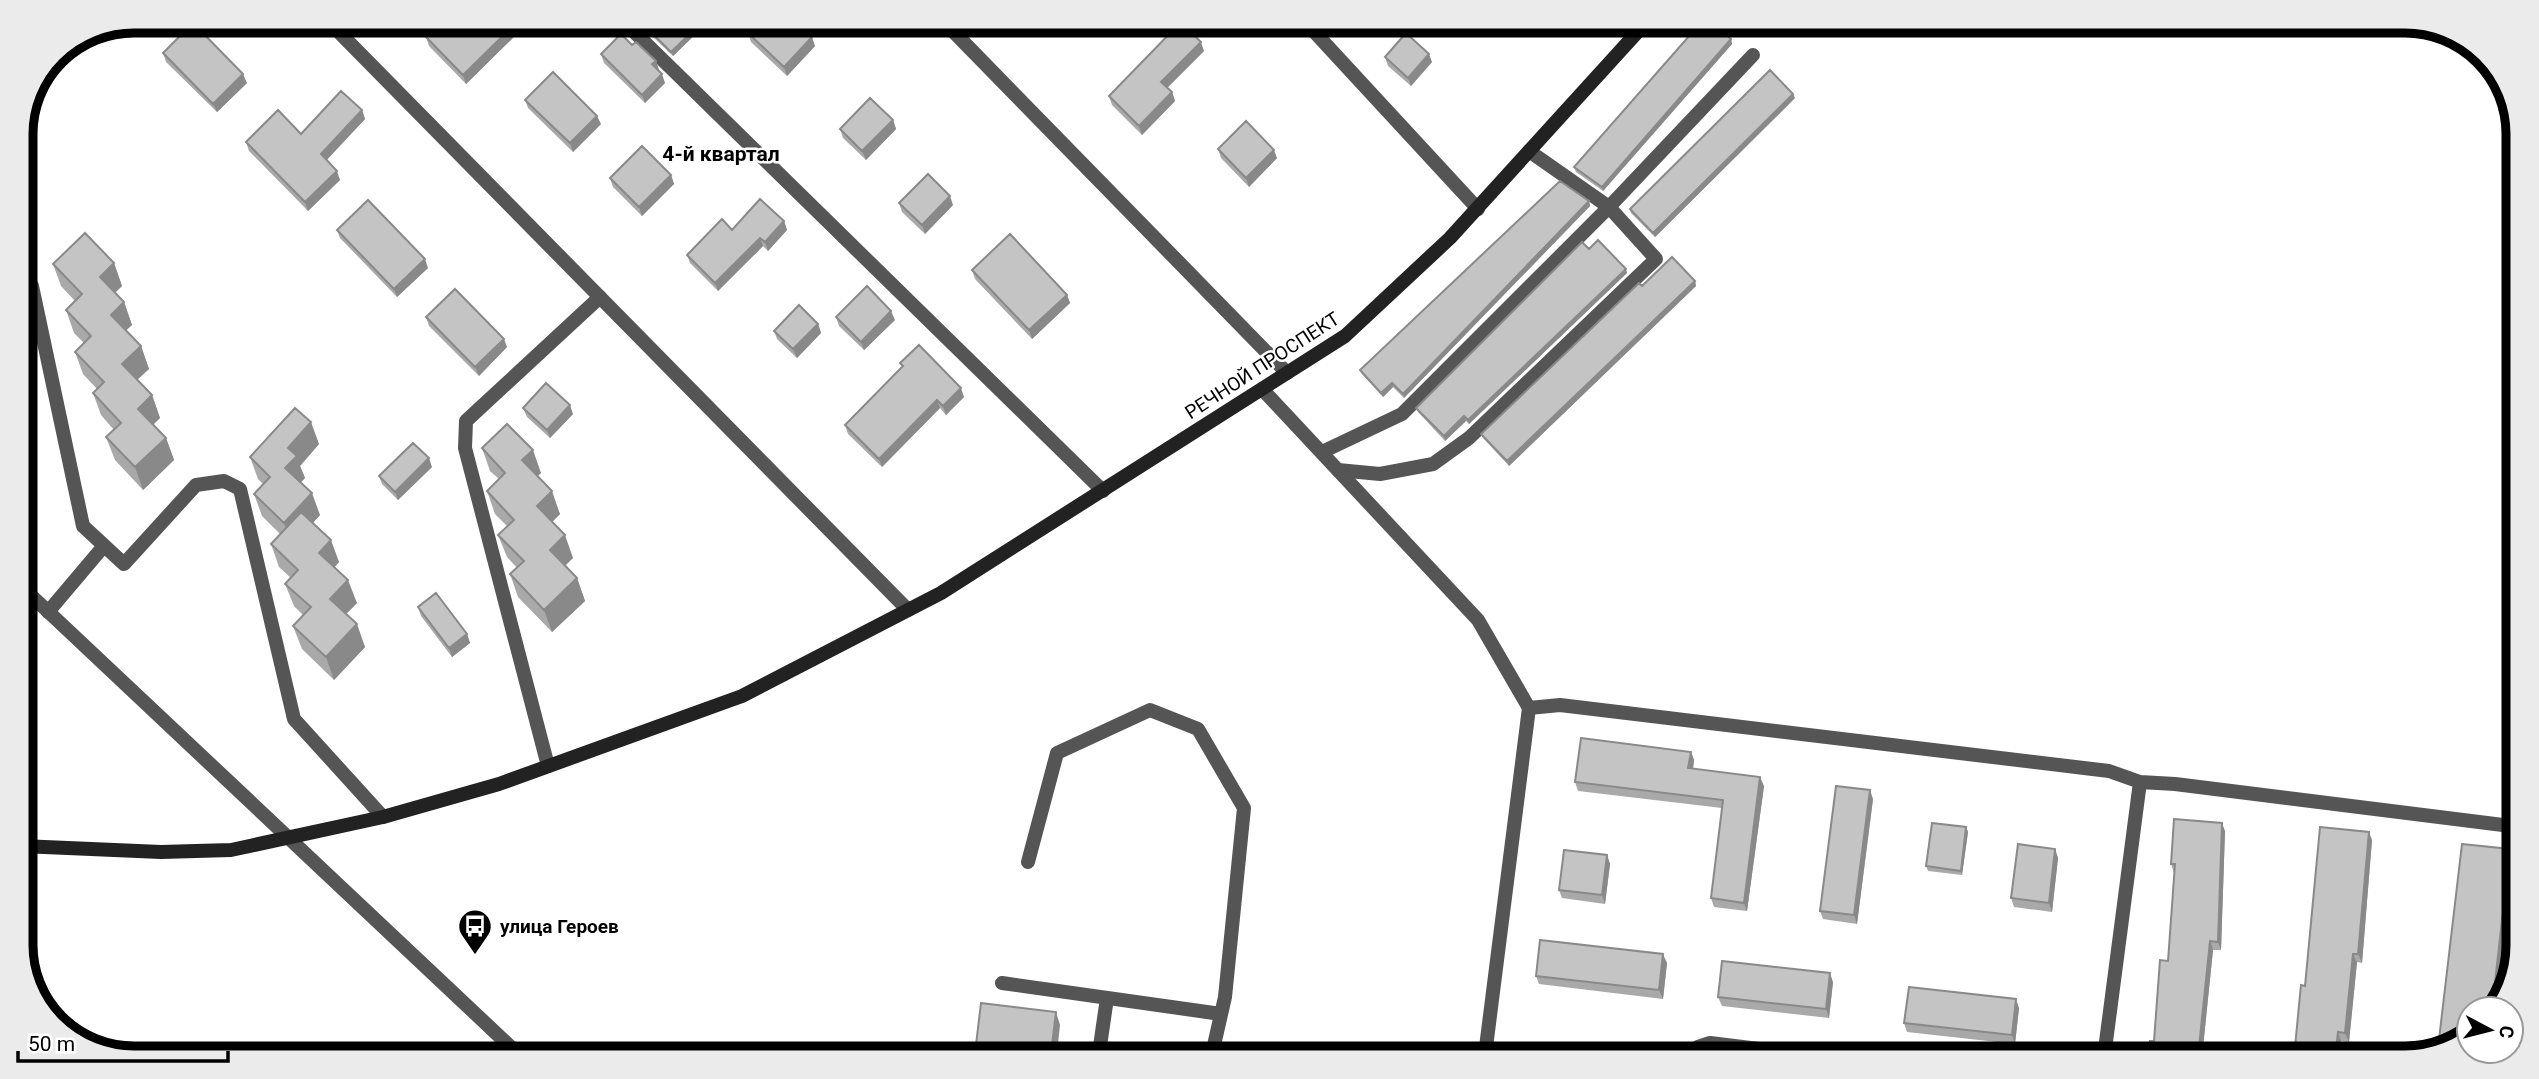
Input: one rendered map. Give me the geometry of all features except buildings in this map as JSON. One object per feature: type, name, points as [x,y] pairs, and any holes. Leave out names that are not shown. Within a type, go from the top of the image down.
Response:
[{"type":"street","points":[[340,33],[908,610]]},
{"type":"street","points":[[635,33],[1103,491]]},
{"type":"street","points":[[955,33],[1287,373]]},
{"type":"street","points":[[1315,33],[1478,208]]},
{"type":"street","name":"РЕЧНОЙ ПРОСПЕКТ","points":[[290,839],[383,817],[548,766],[742,696],[941,593],[1345,335],[1478,208],[1637,33]]},
{"type":"street","points":[[1322,453],[1402,414],[1609,207],[1753,55]]},
{"type":"street","points":[[1338,470],[1380,474],[1433,464],[1469,438],[1656,258],[1609,207],[1529,151]]},
{"type":"street","points":[[33,286],[83,526],[124,564],[196,485],[224,481],[240,489],[294,719],[383,817]]},
{"type":"street","points":[[548,766],[464,448],[466,421],[600,297]]},
{"type":"street","points":[[1262,389],[1478,620],[1529,708],[1486,1046]]},
{"type":"street","points":[[48,612],[103,547]]},
{"type":"street","points":[[33,598],[510,1046]]},
{"type":"street","points":[[1529,708],[1560,705],[1811,733],[2109,771],[2140,782],[2189,785],[2506,825]]},
{"type":"street","points":[[1028,862],[1057,753],[1150,710],[1198,729],[1244,808],[1221,1014],[1214,1046]]},
{"type":"street","points":[[2105,1046],[2140,782]]},
{"type":"street","points":[[33,847],[161,852],[231,850],[290,839]]},
{"type":"street","points":[[1002,983],[1221,1014]]},
{"type":"street","points":[[1100,1046],[1107,998]]},
{"type":"street","points":[[1702,1046],[1728,1046]]},
{"type":"place","name":"улица Героев","points":[[475,956]]},
{"type":"district","name":"4-й квартал","points":[[721,154]]}]
